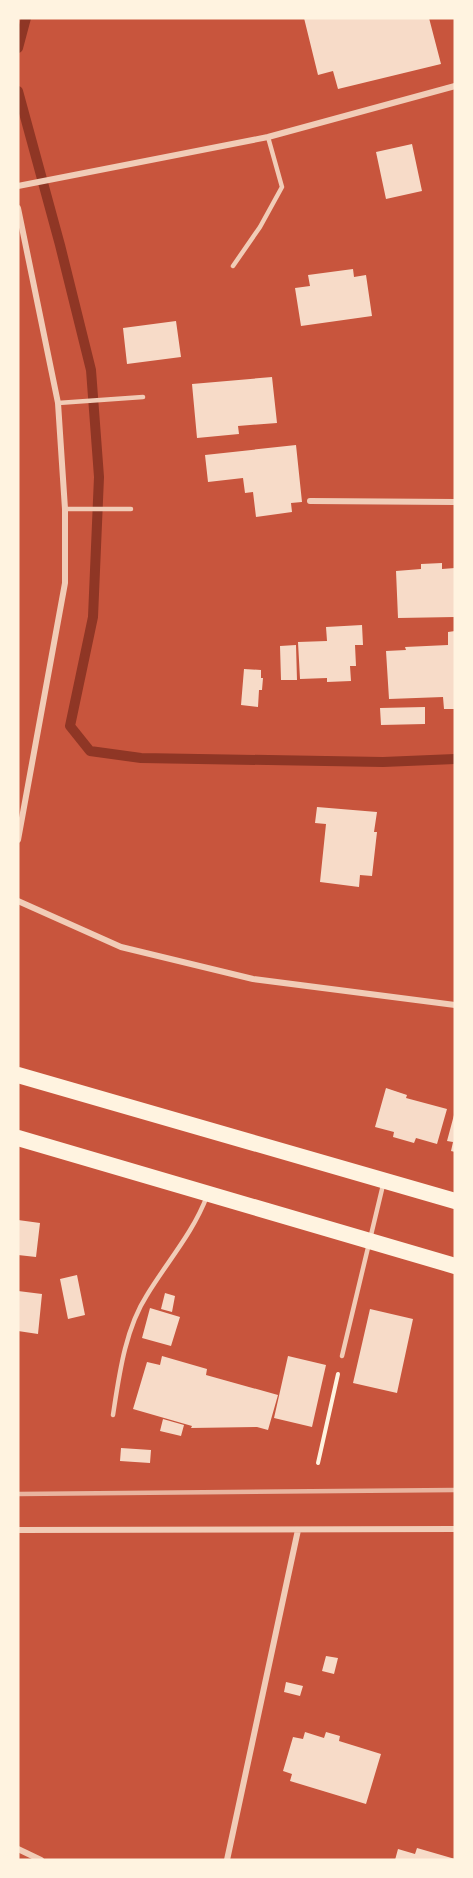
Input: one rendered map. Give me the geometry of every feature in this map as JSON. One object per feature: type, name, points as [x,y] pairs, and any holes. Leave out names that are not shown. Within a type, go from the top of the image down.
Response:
[{"type":"highway","points":[[18,1075],[455,1201]]},
{"type":"highway","points":[[18,1138],[455,1266]]},
{"type":"street","points":[[18,186],[268,137],[455,86]]},
{"type":"street","points":[[18,208],[58,403],[65,509],[65,583],[18,840]]},
{"type":"street","points":[[310,501],[455,502]]},
{"type":"street","points":[[18,901],[121,947],[187,963],[253,978],[455,1005]]},
{"type":"street","points":[[18,1530],[455,1529]]},
{"type":"street","points":[[227,1860],[298,1530]]},
{"type":"street","points":[[18,1849],[41,1860]]},
{"type":"lane","points":[[233,266],[260,227],[282,187],[268,137]]},
{"type":"lane","points":[[58,403],[143,397]]},
{"type":"lane","points":[[65,509],[131,509]]},
{"type":"lane","points":[[342,1356],[384,1179]]},
{"type":"lane","points":[[113,1415],[123,1354],[145,1297],[184,1242],[208,1193]]},
{"type":"path","points":[[318,1463],[342,1356]]},
{"type":"building","points":[[304,18],[429,18],[441,64],[338,89],[333,71],[318,75]]},
{"type":"building","points":[[412,144],[422,191],[386,199],[376,152]]},
{"type":"building","points":[[353,269],[354,277],[366,275],[372,316],[301,326],[295,288],[310,286],[308,275]]},
{"type":"building","points":[[176,321],[181,357],[127,364],[123,328]]},
{"type":"building","points":[[272,377],[277,423],[238,426],[239,434],[197,438],[192,384]]},
{"type":"building","points":[[296,445],[302,502],[291,503],[292,512],[256,517],[253,492],[245,493],[243,478],[208,482],[205,455]]},
{"type":"building","points":[[442,563],[442,569],[455,568],[455,617],[398,618],[396,571],[421,569],[421,564]]},
{"type":"building","points":[[362,625],[363,645],[355,645],[356,666],[350,666],[351,681],[327,682],[327,678],[300,679],[298,642],[327,641],[326,627]]},
{"type":"building","points":[[455,631],[455,709],[444,709],[443,697],[389,699],[386,651],[406,650],[405,647],[448,645],[448,632]]},
{"type":"building","points":[[296,645],[297,680],[281,680],[280,646]]},
{"type":"building","points":[[244,669],[261,670],[261,678],[263,678],[262,690],[259,690],[258,707],[241,705]]},
{"type":"building","points":[[425,707],[425,724],[381,725],[380,708]]},
{"type":"building","points":[[317,807],[377,812],[372,876],[360,875],[359,887],[320,882],[326,824],[315,823]]},
{"type":"building","points":[[386,1088],[407,1095],[406,1098],[447,1109],[437,1144],[416,1138],[414,1143],[393,1137],[394,1132],[375,1127]]},
{"type":"building","points":[[454,1115],[455,1152],[451,1151],[453,1142],[447,1141]]},
{"type":"building","points":[[18,1220],[40,1223],[36,1257],[18,1255]]},
{"type":"building","points":[[77,1275],[85,1315],[68,1319],[60,1279]]},
{"type":"building","points":[[18,1291],[42,1294],[38,1334],[18,1331]]},
{"type":"building","points":[[165,1293],[175,1296],[172,1312],[161,1309]]},
{"type":"building","points":[[150,1308],[180,1317],[171,1346],[142,1338]]},
{"type":"building","points":[[370,1309],[413,1319],[397,1393],[353,1383]]},
{"type":"building","points":[[162,1356],[207,1369],[206,1375],[278,1395],[268,1430],[257,1427],[191,1428],[192,1426],[133,1409],[147,1362],[160,1365]]},
{"type":"building","points":[[288,1356],[326,1365],[312,1427],[274,1418]]},
{"type":"building","points":[[163,1419],[184,1425],[181,1436],[160,1431]]},
{"type":"building","points":[[121,1448],[151,1450],[150,1463],[120,1461]]},
{"type":"building","points":[[326,1656],[338,1658],[334,1674],[322,1671]]},
{"type":"building","points":[[286,1682],[303,1686],[300,1696],[284,1692]]},
{"type":"building","points":[[305,1732],[324,1738],[326,1732],[340,1736],[339,1741],[381,1754],[366,1804],[290,1781],[292,1774],[283,1771],[293,1737],[303,1739]]},
{"type":"building","points":[[417,1848],[455,1860],[395,1860],[398,1849],[415,1854]]},
{"type":"waterway","points":[[18,48],[26,18]]},
{"type":"waterway","points":[[18,91],[91,370],[99,477],[93,617],[70,726],[90,751],[141,758],[383,762],[455,759]]},
{"type":"railway","points":[[18,1494],[455,1490]]}]
